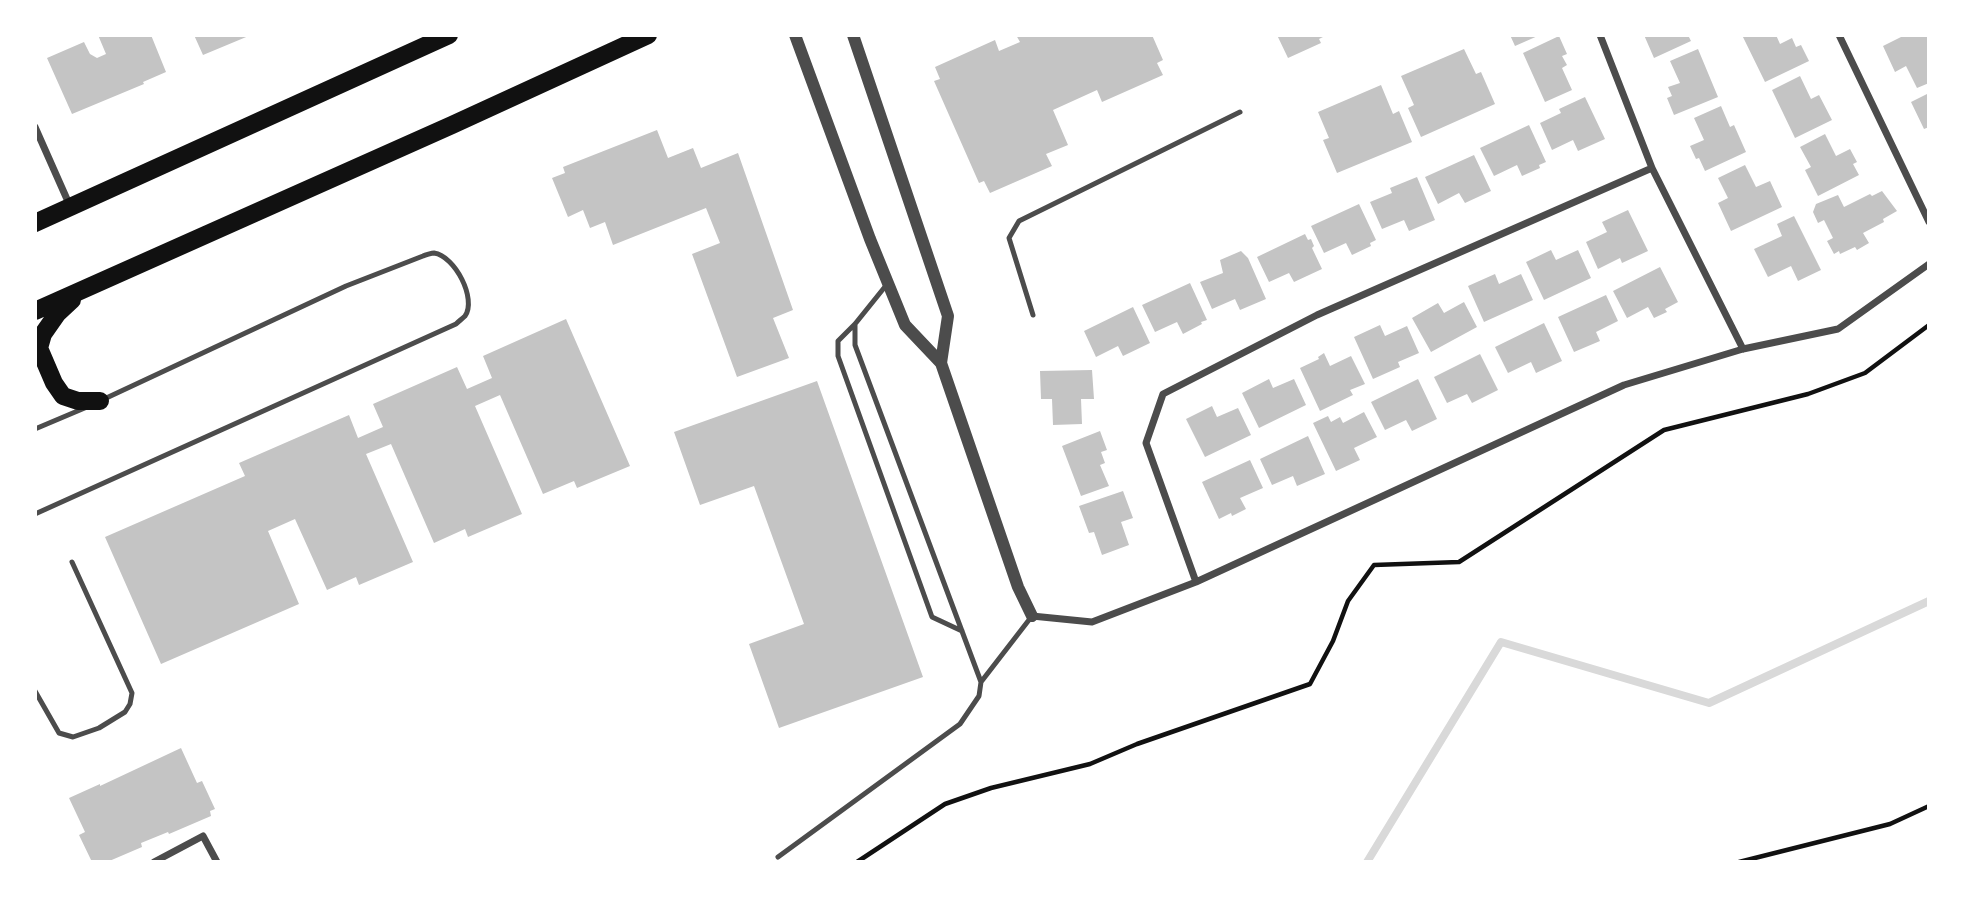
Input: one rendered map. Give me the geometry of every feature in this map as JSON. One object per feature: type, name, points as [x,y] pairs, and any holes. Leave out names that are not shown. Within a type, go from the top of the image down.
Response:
[{"type":"main road","points":[[35,223],[449,35]]},
{"type":"main road","points":[[35,311],[440,131],[648,35]]},
{"type":"main road","points":[[83,289],[57,314],[43,334],[39,348],[54,383],[63,396],[78,401],[100,401]]},
{"type":"street","points":[[795,35],[905,325],[941,363],[1018,587],[1032,616],[1092,622],[1196,582],[1624,385],[1743,349],[1838,329],[1929,264]]},
{"type":"street","points":[[853,35],[948,316],[941,363]]},
{"type":"street","points":[[1600,35],[1653,168],[1743,349]]},
{"type":"street","points":[[1839,35],[1929,222]]},
{"type":"street","points":[[35,127],[70,206]]},
{"type":"street","points":[[1196,582],[1146,443],[1163,394],[1317,315],[1653,168]]},
{"type":"street","points":[[154,862],[203,836],[217,862]]},
{"type":"lane","points":[[1033,315],[1009,238],[1018,221],[1240,112]]},
{"type":"lane","points":[[35,429],[346,286],[423,256],[433,253],[447,259],[459,273],[465,288],[468,304],[465,316],[456,324],[35,514]]},
{"type":"lane","points":[[888,283],[838,341],[838,356],[932,617],[962,631]]},
{"type":"lane","points":[[778,857],[960,724],[979,696],[981,682],[855,345],[855,324]]},
{"type":"lane","points":[[35,691],[59,733],[73,737],[99,728],[125,712],[131,704],[132,693],[72,562]]},
{"type":"lane","points":[[981,682],[1032,616]]},
{"type":"path","points":[[857,862],[946,804],[990,788],[1090,764],[1137,744],[1310,684],[1334,641],[1348,601],[1374,565],[1459,562],[1664,430],[1808,394],[1865,373],[1929,325]]},
{"type":"path","points":[[1739,862],[1890,824],[1929,806]]},
{"type":"building","points":[[98,35],[151,35],[166,72],[72,114],[47,58],[84,42],[90,54],[97,58],[106,54]]},
{"type":"building","points":[[194,35],[251,35],[203,55]]},
{"type":"building","points":[[1016,35],[1152,35],[1163,60],[1157,63],[1163,75],[1102,102],[1097,90],[1053,110],[1068,145],[1046,154],[1052,166],[990,193],[984,181],[979,183],[934,81],[940,79],[935,67],[995,40],[999,51],[1020,42]]},
{"type":"building","points":[[1277,35],[1327,35],[1319,39],[1321,43],[1288,58]]},
{"type":"building","points":[[1510,35],[1540,35],[1515,46]]},
{"type":"building","points":[[1644,35],[1688,35],[1691,41],[1654,58]]},
{"type":"building","points":[[1742,35],[1776,35],[1780,44],[1792,38],[1796,47],[1801,45],[1809,61],[1765,82]]},
{"type":"building","points":[[1905,35],[1928,35],[1929,38],[1929,83],[1917,88],[1906,66],[1895,72],[1883,46]]},
{"type":"building","points":[[1559,36],[1567,54],[1562,56],[1567,65],[1562,68],[1572,90],[1545,102],[1523,53]]},
{"type":"building","points":[[1464,49],[1476,74],[1481,72],[1495,104],[1421,137],[1408,108],[1414,105],[1401,76]]},
{"type":"building","points":[[1698,49],[1718,97],[1674,115],[1667,98],[1672,96],[1668,87],[1680,83],[1670,61]]},
{"type":"building","points":[[1800,76],[1811,99],[1819,95],[1832,120],[1795,138],[1772,90]]},
{"type":"building","points":[[1381,85],[1393,114],[1399,111],[1412,142],[1337,173],[1323,140],[1329,138],[1318,112]]},
{"type":"building","points":[[1929,93],[1929,127],[1924,129],[1911,102]]},
{"type":"building","points":[[1585,97],[1605,139],[1578,151],[1573,140],[1552,150],[1540,123],[1561,113],[1559,109]]},
{"type":"building","points":[[1721,106],[1730,127],[1734,125],[1746,152],[1705,171],[1690,146],[1704,140],[1694,118]]},
{"type":"building","points":[[1529,125],[1546,162],[1539,165],[1540,168],[1522,176],[1517,165],[1494,176],[1480,148]]},
{"type":"building","points":[[657,130],[668,158],[693,148],[701,168],[738,153],[793,310],[773,318],[789,358],[737,377],[692,254],[720,243],[706,208],[613,245],[605,222],[590,228],[583,210],[568,217],[552,178],[565,173],[563,167]]},
{"type":"building","points":[[1825,134],[1836,156],[1850,149],[1857,162],[1853,164],[1859,175],[1818,196],[1805,170],[1811,167],[1800,147]]},
{"type":"building","points":[[1474,155],[1491,191],[1465,203],[1459,193],[1438,204],[1425,177]]},
{"type":"building","points":[[1745,165],[1756,187],[1770,181],[1782,207],[1731,231],[1718,203],[1728,198],[1718,178]]},
{"type":"building","points":[[1417,177],[1435,220],[1409,231],[1404,220],[1382,229],[1370,202],[1392,193],[1390,188]]},
{"type":"building","points":[[1882,191],[1897,211],[1883,219],[1884,222],[1863,233],[1869,243],[1857,250],[1855,247],[1834,254],[1827,241],[1833,238],[1824,220],[1818,223],[1813,212],[1816,204],[1838,195],[1844,207]]},
{"type":"building","points":[[1359,204],[1376,240],[1370,243],[1371,246],[1352,255],[1346,243],[1324,253],[1311,226]]},
{"type":"building","points":[[1628,210],[1648,251],[1622,263],[1620,258],[1598,269],[1586,242],[1607,232],[1602,222]]},
{"type":"building","points":[[1794,216],[1821,270],[1798,281],[1791,266],[1768,277],[1754,249],[1782,236],[1777,224]]},
{"type":"building","points":[[1305,234],[1308,240],[1311,239],[1314,246],[1312,248],[1322,269],[1294,282],[1289,273],[1269,282],[1257,257]]},
{"type":"building","points":[[1551,250],[1556,260],[1578,250],[1591,278],[1544,300],[1526,262]]},
{"type":"building","points":[[1241,251],[1248,258],[1266,299],[1240,310],[1235,299],[1212,309],[1200,282],[1223,273],[1220,260]]},
{"type":"building","points":[[1660,267],[1678,302],[1665,309],[1667,312],[1654,318],[1648,307],[1627,318],[1613,291]]},
{"type":"building","points":[[1495,274],[1499,284],[1521,274],[1533,300],[1484,322],[1468,286]]},
{"type":"building","points":[[1190,283],[1207,320],[1183,334],[1177,322],[1155,332],[1142,305]]},
{"type":"building","points":[[1606,295],[1618,321],[1596,332],[1600,341],[1574,352],[1558,317]]},
{"type":"building","points":[[1464,302],[1477,327],[1431,352],[1412,318],[1438,303],[1444,313]]},
{"type":"building","points":[[1133,307],[1150,343],[1123,356],[1118,346],[1096,357],[1084,331]]},
{"type":"building","points":[[566,319],[630,466],[577,488],[574,481],[543,494],[500,395],[475,406],[522,514],[468,537],[465,529],[434,543],[391,444],[366,454],[413,562],[359,585],[356,577],[327,590],[295,519],[268,531],[299,604],[161,664],[105,537],[245,476],[239,463],[349,415],[358,438],[383,427],[373,404],[457,367],[467,389],[492,378],[483,356]]},
{"type":"building","points":[[1544,323],[1562,361],[1536,373],[1531,362],[1508,373],[1495,347]]},
{"type":"building","points":[[1380,325],[1385,336],[1407,326],[1419,353],[1398,362],[1400,367],[1373,379],[1354,337]]},
{"type":"building","points":[[1324,353],[1330,366],[1351,356],[1365,384],[1350,390],[1353,395],[1320,411],[1300,368],[1319,359]]},
{"type":"building","points":[[1480,354],[1498,390],[1472,403],[1467,394],[1447,403],[1434,377]]},
{"type":"building","points":[[1092,370],[1094,399],[1081,399],[1082,424],[1053,425],[1052,399],[1041,399],[1040,371]]},
{"type":"building","points":[[1269,379],[1273,388],[1294,379],[1306,405],[1259,428],[1242,393]]},
{"type":"building","points":[[1418,379],[1437,419],[1412,431],[1406,420],[1385,430],[1371,402]]},
{"type":"building","points":[[817,381],[923,677],[779,728],[749,644],[804,624],[754,486],[700,505],[674,432]]},
{"type":"building","points":[[1212,406],[1217,417],[1238,408],[1251,435],[1205,457],[1186,419]]},
{"type":"building","points":[[1364,412],[1377,437],[1354,448],[1360,460],[1336,471],[1313,423],[1328,416],[1331,422],[1340,417],[1343,423]]},
{"type":"building","points":[[1100,431],[1107,450],[1101,452],[1105,463],[1100,465],[1109,486],[1081,496],[1062,446]]},
{"type":"building","points":[[1308,436],[1325,474],[1297,486],[1293,476],[1272,485],[1260,459]]},
{"type":"building","points":[[1250,460],[1263,488],[1240,498],[1246,509],[1219,519],[1202,482]]},
{"type":"building","points":[[1123,491],[1133,518],[1121,522],[1129,545],[1102,555],[1094,532],[1089,533],[1079,506]]},
{"type":"building","points":[[181,748],[197,783],[202,781],[215,809],[210,811],[211,816],[141,843],[142,847],[107,862],[92,862],[79,835],[85,832],[69,798]]},
{"type":"waterway","points":[[1367,862],[1501,642],[1709,703],[1929,601]]}]
